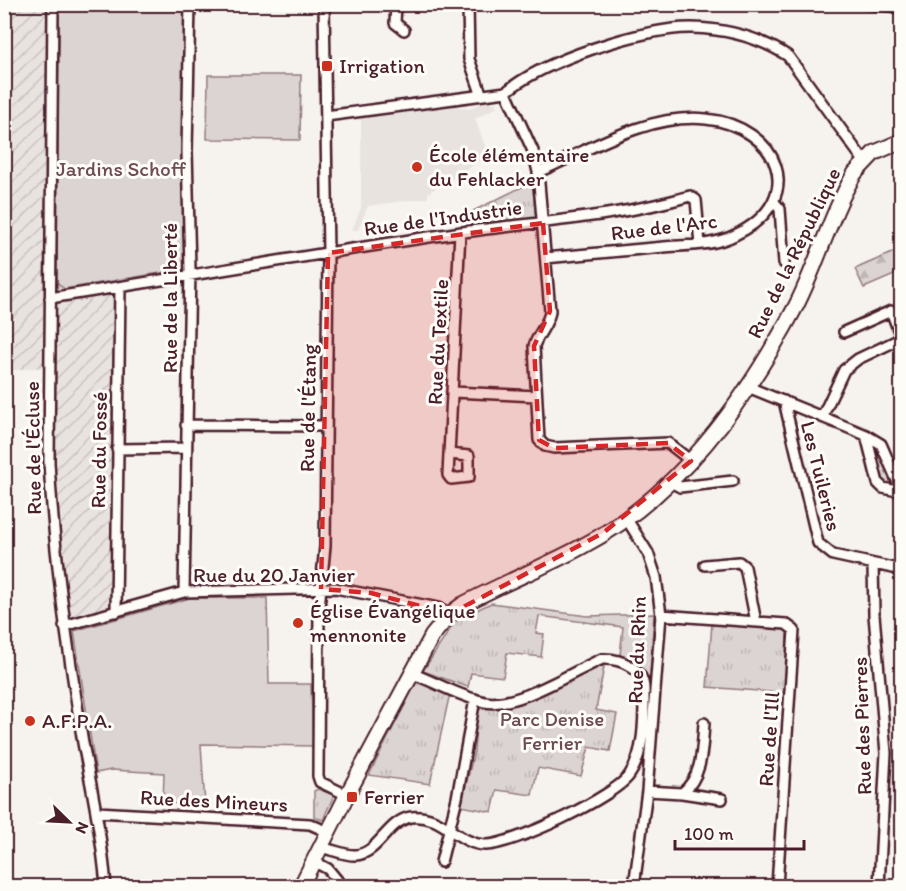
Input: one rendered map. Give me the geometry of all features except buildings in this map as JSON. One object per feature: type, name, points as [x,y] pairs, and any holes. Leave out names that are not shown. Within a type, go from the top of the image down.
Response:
[{"type":"main road","name":"Rue de la République","points":[[301,886],[432,636],[450,614],[478,596],[582,547],[626,518],[671,482],[691,461],[748,387],[798,301],[845,190],[864,161],[902,141]]},
{"type":"street","name":"Rue de l'Écluse","points":[[53,4],[50,298],[52,529],[64,626],[97,813],[106,886]]},
{"type":"street","name":"Rue de la Liberté","points":[[184,592],[190,275],[188,151],[190,4]]},
{"type":"street","name":"Rue de l'Étang","points":[[324,4],[328,252],[325,546],[321,589],[318,776],[320,782],[347,795]]},
{"type":"street","points":[[396,4],[395,23],[404,30]]},
{"type":"street","points":[[468,4],[469,58],[482,93]]},
{"type":"street","points":[[867,4],[902,7]]},
{"type":"street","points":[[326,116],[476,97],[482,93],[506,92],[530,76],[575,56],[628,38],[690,28],[747,35],[771,45],[788,56],[864,161]]},
{"type":"street","points":[[506,92],[533,152],[538,172],[543,223],[550,311],[549,321],[539,332],[534,346],[539,440],[545,446],[554,448],[668,443],[691,461]]},
{"type":"street","points":[[538,172],[653,123],[706,118],[729,124],[753,137],[770,154],[779,179],[774,202],[780,208],[784,262]]},
{"type":"street","name":"Rue de l'Industrie","points":[[50,298],[460,232],[652,207],[690,196],[696,200],[700,244]]},
{"type":"street","name":"Rue de l'Arc","points":[[546,258],[700,244],[733,237],[764,216],[774,202]]},
{"type":"street","name":"Rue du Textile","points":[[449,454],[460,232]]},
{"type":"street","name":"Rue du Fossé","points":[[116,612],[120,287]]},
{"type":"street","name":"Les Tuileries","points":[[822,417],[844,370],[858,359],[901,338],[891,311],[844,332]]},
{"type":"street","name":"Les Tuileries","points":[[748,387],[866,435],[881,444],[902,491]]},
{"type":"street","points":[[453,392],[536,396]]},
{"type":"street","name":"Les Tuileries","points":[[784,401],[818,543],[833,555],[902,570]]},
{"type":"street","points":[[186,425],[326,426]]},
{"type":"street","name":"Les Tuileries","points":[[866,435],[878,483],[883,488],[902,491]]},
{"type":"street","points":[[117,449],[186,448]]},
{"type":"street","points":[[671,482],[680,487],[733,481]]},
{"type":"street","name":"Rue du Rhin","points":[[626,518],[648,553],[656,578],[661,615],[647,791],[634,886]]},
{"type":"street","points":[[661,615],[756,622],[745,567],[739,562],[705,565]]},
{"type":"street","name":"Rue des Pierres","points":[[873,564],[874,615],[886,753],[879,886]]},
{"type":"street","name":"Rue du 20 Janvier","points":[[64,626],[184,592],[321,589],[371,593],[439,608],[450,614]]},
{"type":"street","name":"Rue de l'Ill","points":[[756,622],[786,624],[794,630],[777,886]]},
{"type":"street","points":[[325,838],[356,855],[369,850],[404,818],[420,816],[448,826],[469,841],[483,845],[500,844],[521,838],[615,790],[630,776],[639,754],[644,686],[639,675],[628,664],[615,658],[602,658],[514,700],[497,703],[475,699],[411,673]]},
{"type":"street","points":[[441,862],[448,826],[457,798],[475,699]]},
{"type":"street","points":[[682,793],[690,787],[701,764],[704,723]]},
{"type":"street","points":[[647,791],[722,799]]},
{"type":"street","name":"Rue des Mineurs","points":[[97,813],[309,824],[325,838]]},
{"type":"street","points":[[313,861],[328,868],[342,886]]},
{"type":"highlighted area","points":[[543,223],[550,311],[534,346],[539,440],[554,448],[668,443],[691,461],[603,533],[450,614],[371,593],[321,589],[328,253]]},
{"type":"shaded area","points":[[4,5],[59,5],[57,282],[64,289],[115,281],[112,602],[108,609],[58,624],[48,531],[45,367],[5,371]]},
{"type":"shaded area","name":"École élémentaire du Fehlacker","points":[[485,101],[495,103],[497,107],[475,119],[489,156],[428,193],[428,198],[368,206],[358,230],[352,230],[361,208],[361,117],[450,105],[469,109]]},
{"type":"green space","name":"Jardins Schoff","points":[[59,5],[187,5],[184,269],[64,289],[57,282]]},
{"type":"green space","points":[[208,75],[301,75],[300,140],[207,139]]},
{"type":"green space","points":[[532,182],[536,218],[466,228],[467,214]]},
{"type":"green space","points":[[901,249],[901,272],[864,288],[855,269]]},
{"type":"green space","points":[[875,448],[878,448],[891,478],[888,484],[880,482]]},
{"type":"green space","points":[[190,598],[267,598],[269,684],[311,684],[313,746],[201,744],[205,805],[163,803],[164,773],[111,770],[96,773],[74,631]]},
{"type":"green space","points":[[491,603],[587,616],[654,614],[650,679],[638,665],[620,655],[623,627],[539,616],[536,633],[544,634],[541,657],[507,653],[503,677],[471,673],[468,687],[423,671],[456,620]]},
{"type":"green space","points":[[712,623],[787,630],[785,693],[707,687]]},
{"type":"green space","name":"Parc Denise Ferrier","points":[[599,666],[604,667],[596,710],[617,714],[610,751],[589,747],[581,776],[538,768],[532,795],[497,790],[492,812],[461,806],[474,752],[477,712],[484,706],[499,706],[528,699]]},
{"type":"green space","points":[[417,681],[450,693],[430,784],[369,775]]},
{"type":"green space","points":[[318,789],[334,795],[323,820],[314,817],[314,791]]},
{"type":"place","name":"Irrigation","points":[[327,66]]},
{"type":"place","name":"École élémentaire du Fehlacker","points":[[417,167]]},
{"type":"place","name":"Église Évangélique mennonite","points":[[298,623]]},
{"type":"place","name":"A.F.P.A.","points":[[30,721]]},
{"type":"place","name":"Ferrier","points":[[352,797]]}]
